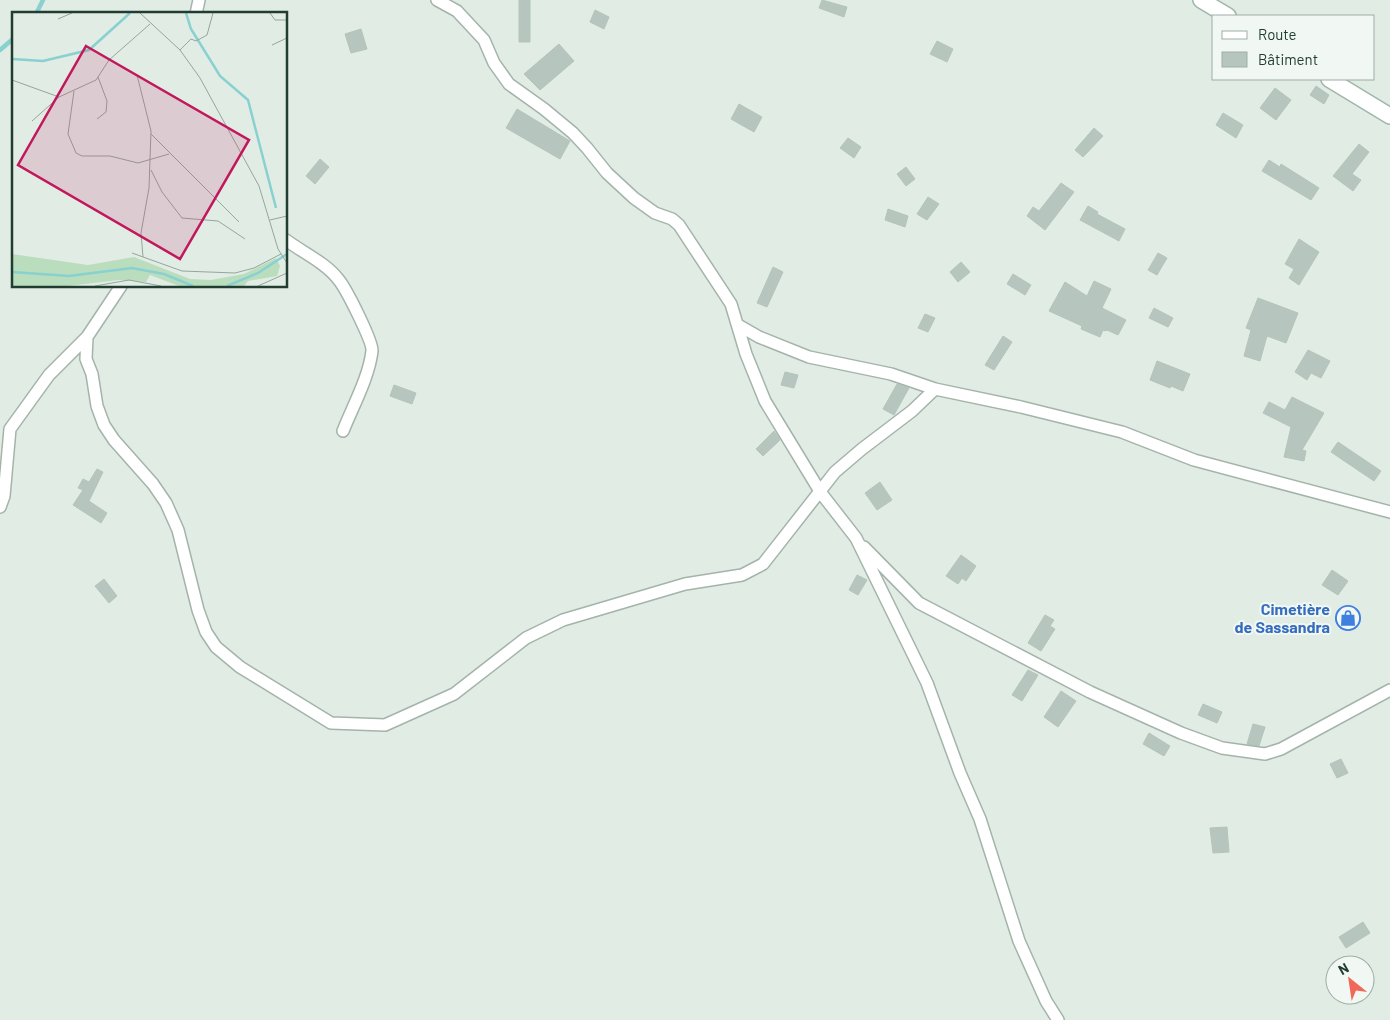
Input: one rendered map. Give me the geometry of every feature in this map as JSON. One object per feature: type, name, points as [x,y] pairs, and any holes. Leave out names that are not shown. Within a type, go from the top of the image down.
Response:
[{"type":"main road","points":[[1202,0],[1226,15]]},
{"type":"main road","points":[[1331,80],[1390,116]]},
{"type":"street","points":[[437,0],[458,10],[484,40],[494,63],[509,84],[573,133],[607,173],[634,198],[655,213],[672,219],[679,225],[731,304],[746,354],[765,401],[821,493],[856,538],[886,572],[919,603],[1090,692],[1180,733],[1222,748],[1265,754],[1281,749],[1390,690]]},
{"type":"street","points":[[288,241],[338,278],[364,327],[372,349],[368,368],[343,431]]},
{"type":"street","points":[[0,507],[4,496],[5,431],[49,375],[87,337],[120,288]]},
{"type":"street","points":[[738,325],[759,337],[809,357],[891,374],[935,389],[1021,407],[1122,432],[1194,460],[1390,512]]},
{"type":"street","points":[[87,337],[86,359],[92,374],[97,406],[104,424],[114,440],[153,484],[166,503],[178,530],[198,610],[206,632],[216,647],[240,668],[331,722],[385,725],[454,694],[526,638],[563,620],[685,584],[742,575],[764,564],[821,493],[835,472],[912,412],[935,389]]},
{"type":"street","points":[[856,538],[927,683],[960,773],[980,819],[1019,941],[1046,1001],[1058,1020]]},
{"type":"building","points":[[519,0],[530,0],[530,42],[519,42]]},
{"type":"building","points":[[822,0],[847,7],[844,17],[819,8]]},
{"type":"building","points":[[595,10],[609,17],[604,29],[590,22]]},
{"type":"building","points":[[361,29],[367,49],[351,53],[345,34]]},
{"type":"building","points":[[937,41],[953,49],[947,62],[930,54]]},
{"type":"building","points":[[559,44],[574,61],[540,90],[524,74]]},
{"type":"building","points":[[1316,86],[1329,95],[1324,104],[1310,95]]},
{"type":"building","points":[[1275,88],[1291,100],[1276,120],[1260,108]]},
{"type":"building","points":[[739,104],[762,117],[754,132],[731,119]]},
{"type":"building","points":[[517,109],[570,141],[560,159],[506,128]]},
{"type":"building","points":[[1223,113],[1243,125],[1236,138],[1216,125]]},
{"type":"building","points":[[1094,128],[1103,136],[1083,157],[1075,150]]},
{"type":"building","points":[[848,138],[861,147],[854,158],[840,148]]},
{"type":"building","points":[[1359,144],[1369,152],[1352,174],[1361,180],[1353,191],[1333,176]]},
{"type":"building","points":[[320,159],[329,167],[315,184],[306,176]]},
{"type":"building","points":[[1269,160],[1280,167],[1281,164],[1319,188],[1311,200],[1262,171]]},
{"type":"building","points":[[906,167],[915,179],[906,186],[897,174]]},
{"type":"building","points":[[1061,183],[1074,192],[1045,230],[1027,216],[1033,207],[1039,211]]},
{"type":"building","points":[[928,197],[939,204],[927,220],[917,214]]},
{"type":"building","points":[[1088,206],[1098,212],[1097,214],[1125,229],[1119,241],[1080,220]]},
{"type":"building","points":[[888,209],[908,216],[905,227],[885,220]]},
{"type":"building","points":[[1299,239],[1319,252],[1299,285],[1289,278],[1294,269],[1285,264]]},
{"type":"building","points":[[1158,253],[1167,258],[1157,275],[1148,270]]},
{"type":"building","points":[[961,262],[970,272],[958,282],[950,272]]},
{"type":"building","points":[[773,267],[783,272],[767,307],[757,303]]},
{"type":"building","points":[[1013,274],[1031,285],[1025,295],[1007,284]]},
{"type":"building","points":[[1094,281],[1111,289],[1102,308],[1126,320],[1118,335],[1103,330],[1100,337],[1081,329],[1082,326],[1049,311],[1065,282],[1087,296]]},
{"type":"building","points":[[1258,298],[1298,313],[1286,343],[1267,336],[1260,361],[1244,356],[1251,330],[1246,328]]},
{"type":"building","points":[[1154,308],[1173,318],[1168,327],[1149,318]]},
{"type":"building","points":[[925,314],[935,318],[928,332],[918,328]]},
{"type":"building","points":[[1003,336],[1012,342],[994,370],[985,365]]},
{"type":"building","points":[[1308,350],[1330,361],[1321,378],[1311,373],[1307,380],[1295,372]]},
{"type":"building","points":[[1157,361],[1190,374],[1183,391],[1150,380]]},
{"type":"building","points":[[785,372],[798,375],[794,388],[781,385]]},
{"type":"building","points":[[897,384],[909,388],[894,415],[883,409]]},
{"type":"building","points":[[394,385],[416,393],[412,404],[390,396]]},
{"type":"building","points":[[1292,397],[1324,413],[1302,450],[1306,451],[1304,461],[1284,457],[1291,427],[1263,413],[1269,402],[1285,410]]},
{"type":"building","points":[[774,431],[780,440],[763,456],[756,449]]},
{"type":"building","points":[[1338,442],[1381,471],[1374,481],[1331,452]]},
{"type":"building","points":[[97,469],[103,472],[89,501],[107,513],[101,523],[73,505],[83,490],[78,488],[83,479],[89,482]]},
{"type":"building","points":[[880,482],[892,500],[877,510],[865,493]]},
{"type":"building","points":[[961,555],[976,566],[966,581],[962,578],[958,584],[946,576]]},
{"type":"building","points":[[1332,570],[1348,581],[1338,595],[1322,585]]},
{"type":"building","points":[[857,575],[867,580],[858,595],[849,590]]},
{"type":"building","points":[[104,579],[117,596],[109,603],[95,586]]},
{"type":"building","points":[[1045,615],[1054,620],[1050,626],[1055,629],[1041,651],[1028,643]]},
{"type":"building","points":[[1028,670],[1038,675],[1022,701],[1012,695]]},
{"type":"building","points":[[1061,691],[1076,701],[1058,727],[1044,717]]},
{"type":"building","points":[[1203,704],[1222,712],[1217,723],[1198,715]]},
{"type":"building","points":[[1253,724],[1265,727],[1259,746],[1247,744]]},
{"type":"building","points":[[1149,733],[1170,746],[1164,756],[1143,744]]},
{"type":"building","points":[[1341,759],[1348,773],[1337,778],[1330,764]]},
{"type":"building","points":[[1227,827],[1229,852],[1213,853],[1210,828]]},
{"type":"building","points":[[1363,922],[1370,933],[1346,948],[1339,937]]},
{"type":"waterway","points":[[37,12],[43,0]]},
{"type":"waterway","points":[[0,50],[12,40]]},
{"type":"place","name":"Cimetière de Sassandra","points":[[1348,618]]}]
